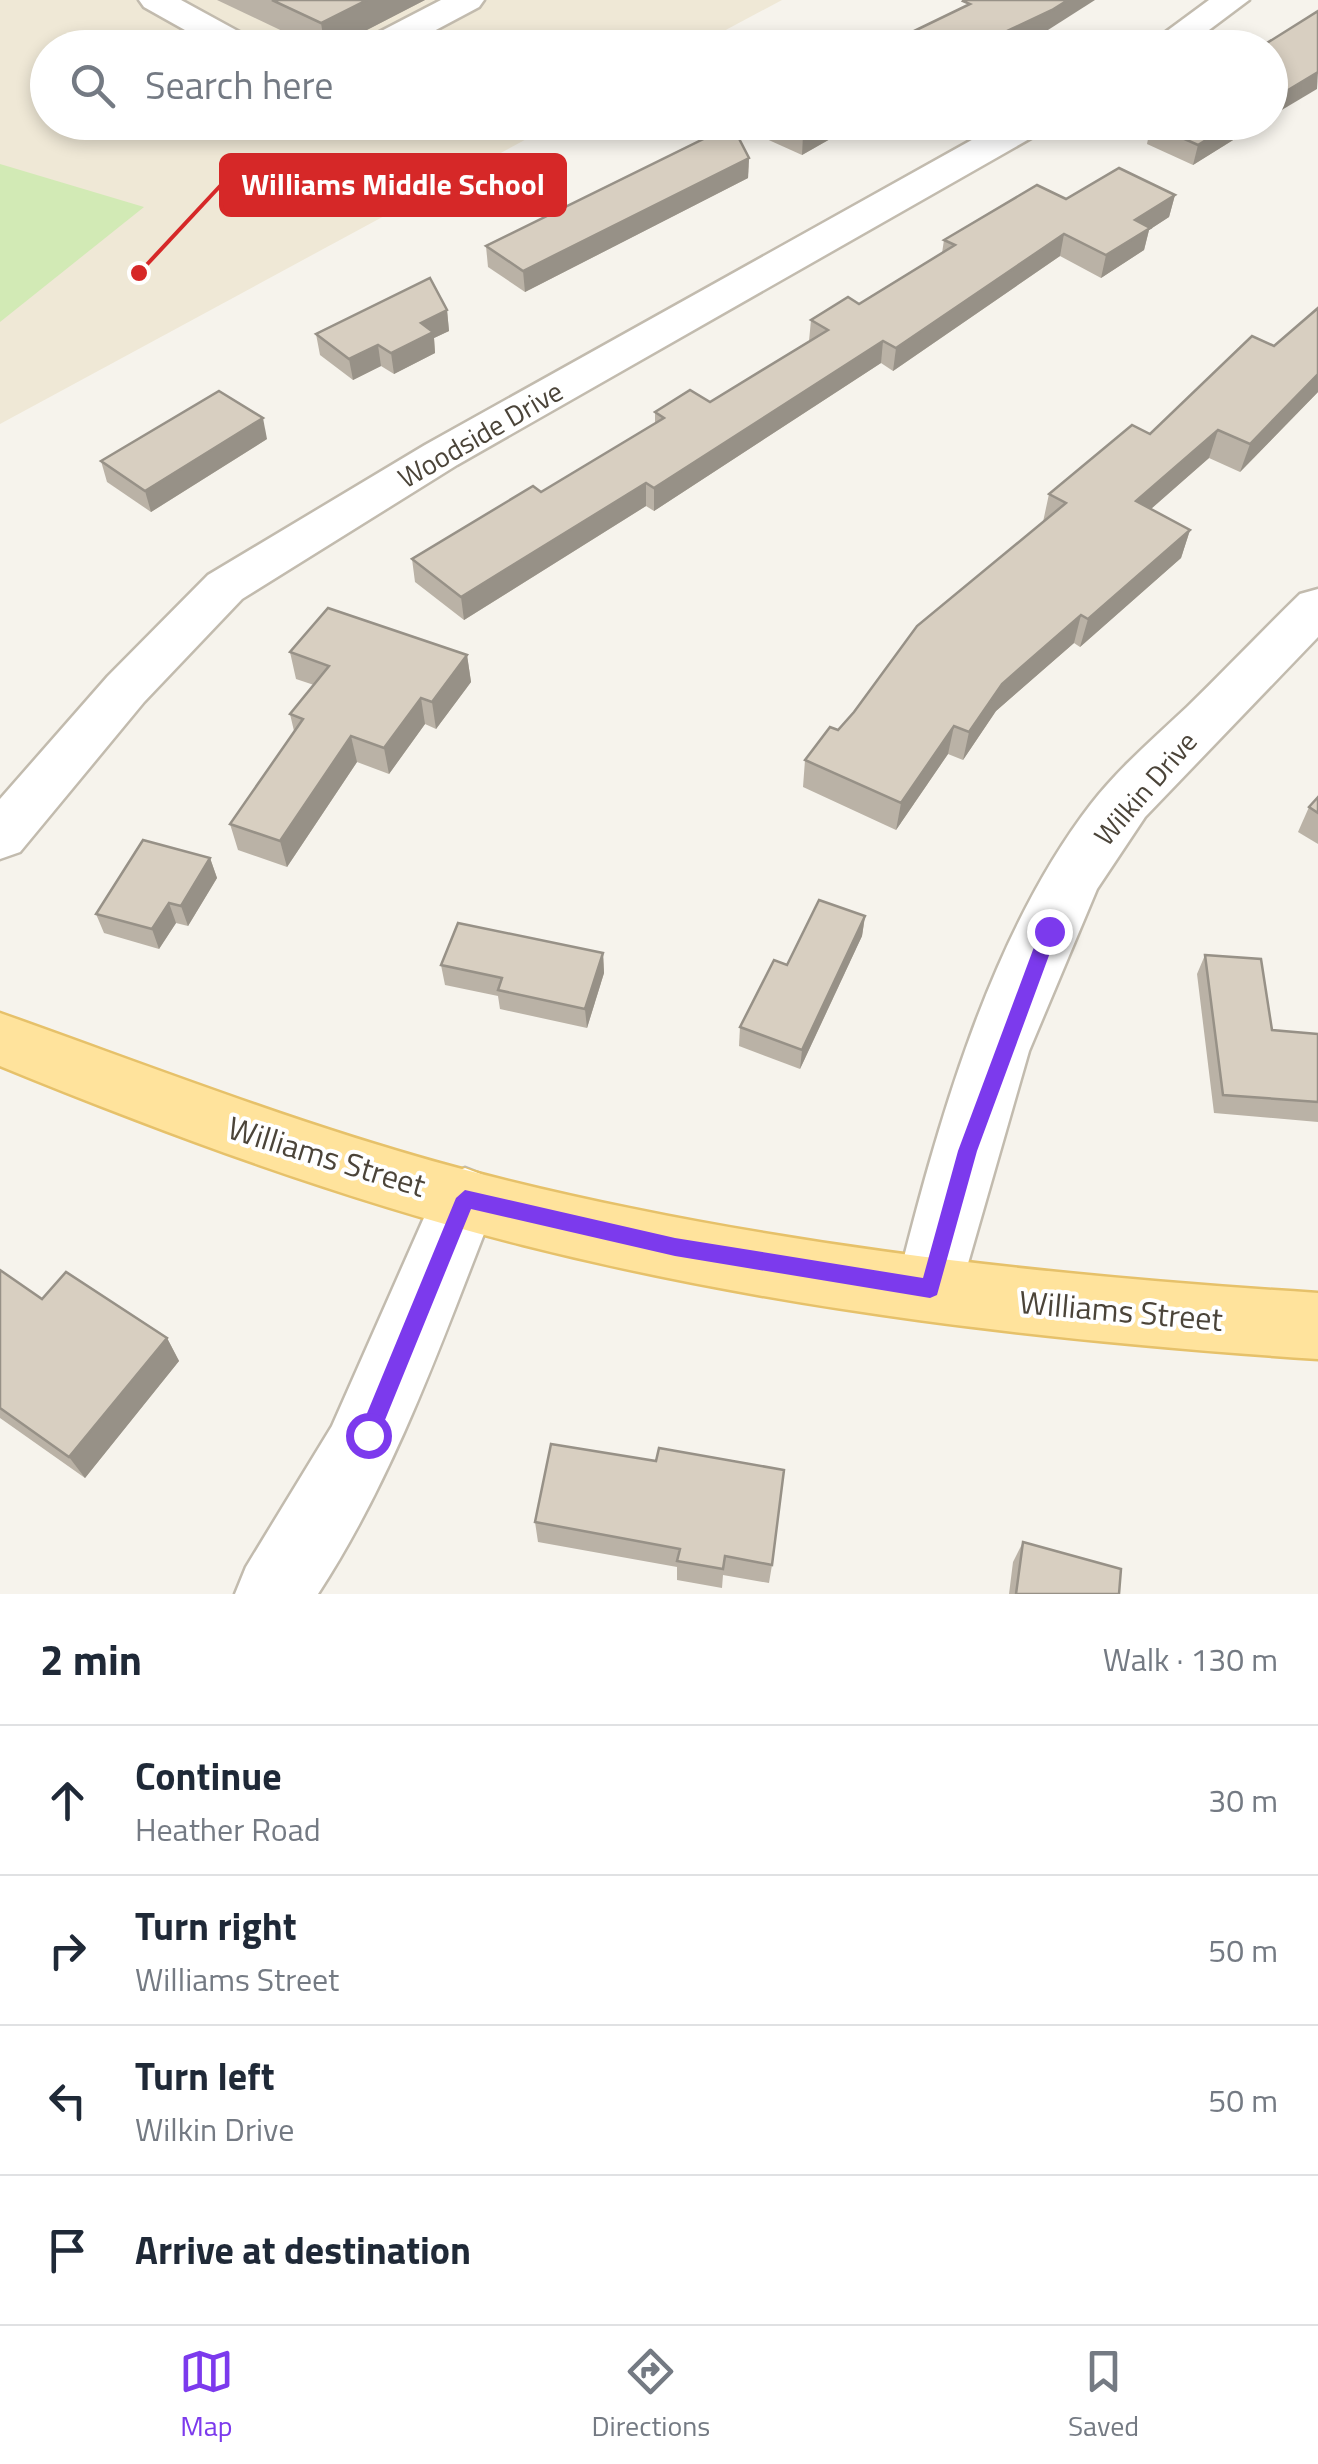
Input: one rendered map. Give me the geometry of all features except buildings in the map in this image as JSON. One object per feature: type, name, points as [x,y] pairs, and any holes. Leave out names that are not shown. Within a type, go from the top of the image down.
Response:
[{"type":"main road","name":"Williams Street","points":[[0,1039],[294,1149],[465,1198],[675,1247],[930,1289],[1135,1313],[1318,1326]]},
{"type":"street","points":[[156,0],[211,30]]},
{"type":"street","points":[[409,30],[467,0]]},
{"type":"street","points":[[1188,30],[1232,0]]},
{"type":"street","name":"Woodside Drive","points":[[0,837],[126,688],[225,587],[441,456],[1000,140]]},
{"type":"street","name":"Wilkin Drive","points":[[930,1289],[949,1207],[1008,1032],[1049,931],[1084,860],[1136,790],[1318,606]]},
{"type":"street","points":[[273,1594],[312,1540],[368,1435],[465,1198]]},
{"type":"shaded area","points":[[0,0],[782,0],[726,30],[30,30],[30,140],[525,140],[0,424]]},
{"type":"green space","points":[[0,164],[144,207],[0,322]]},
{"type":"place","name":"Williams Middle School","points":[[139,273]]},
{"type":"route","points":[[368,1435],[465,1198],[524,1215],[675,1247],[930,1289],[967,1151],[1008,1032],[1049,931]]}]
